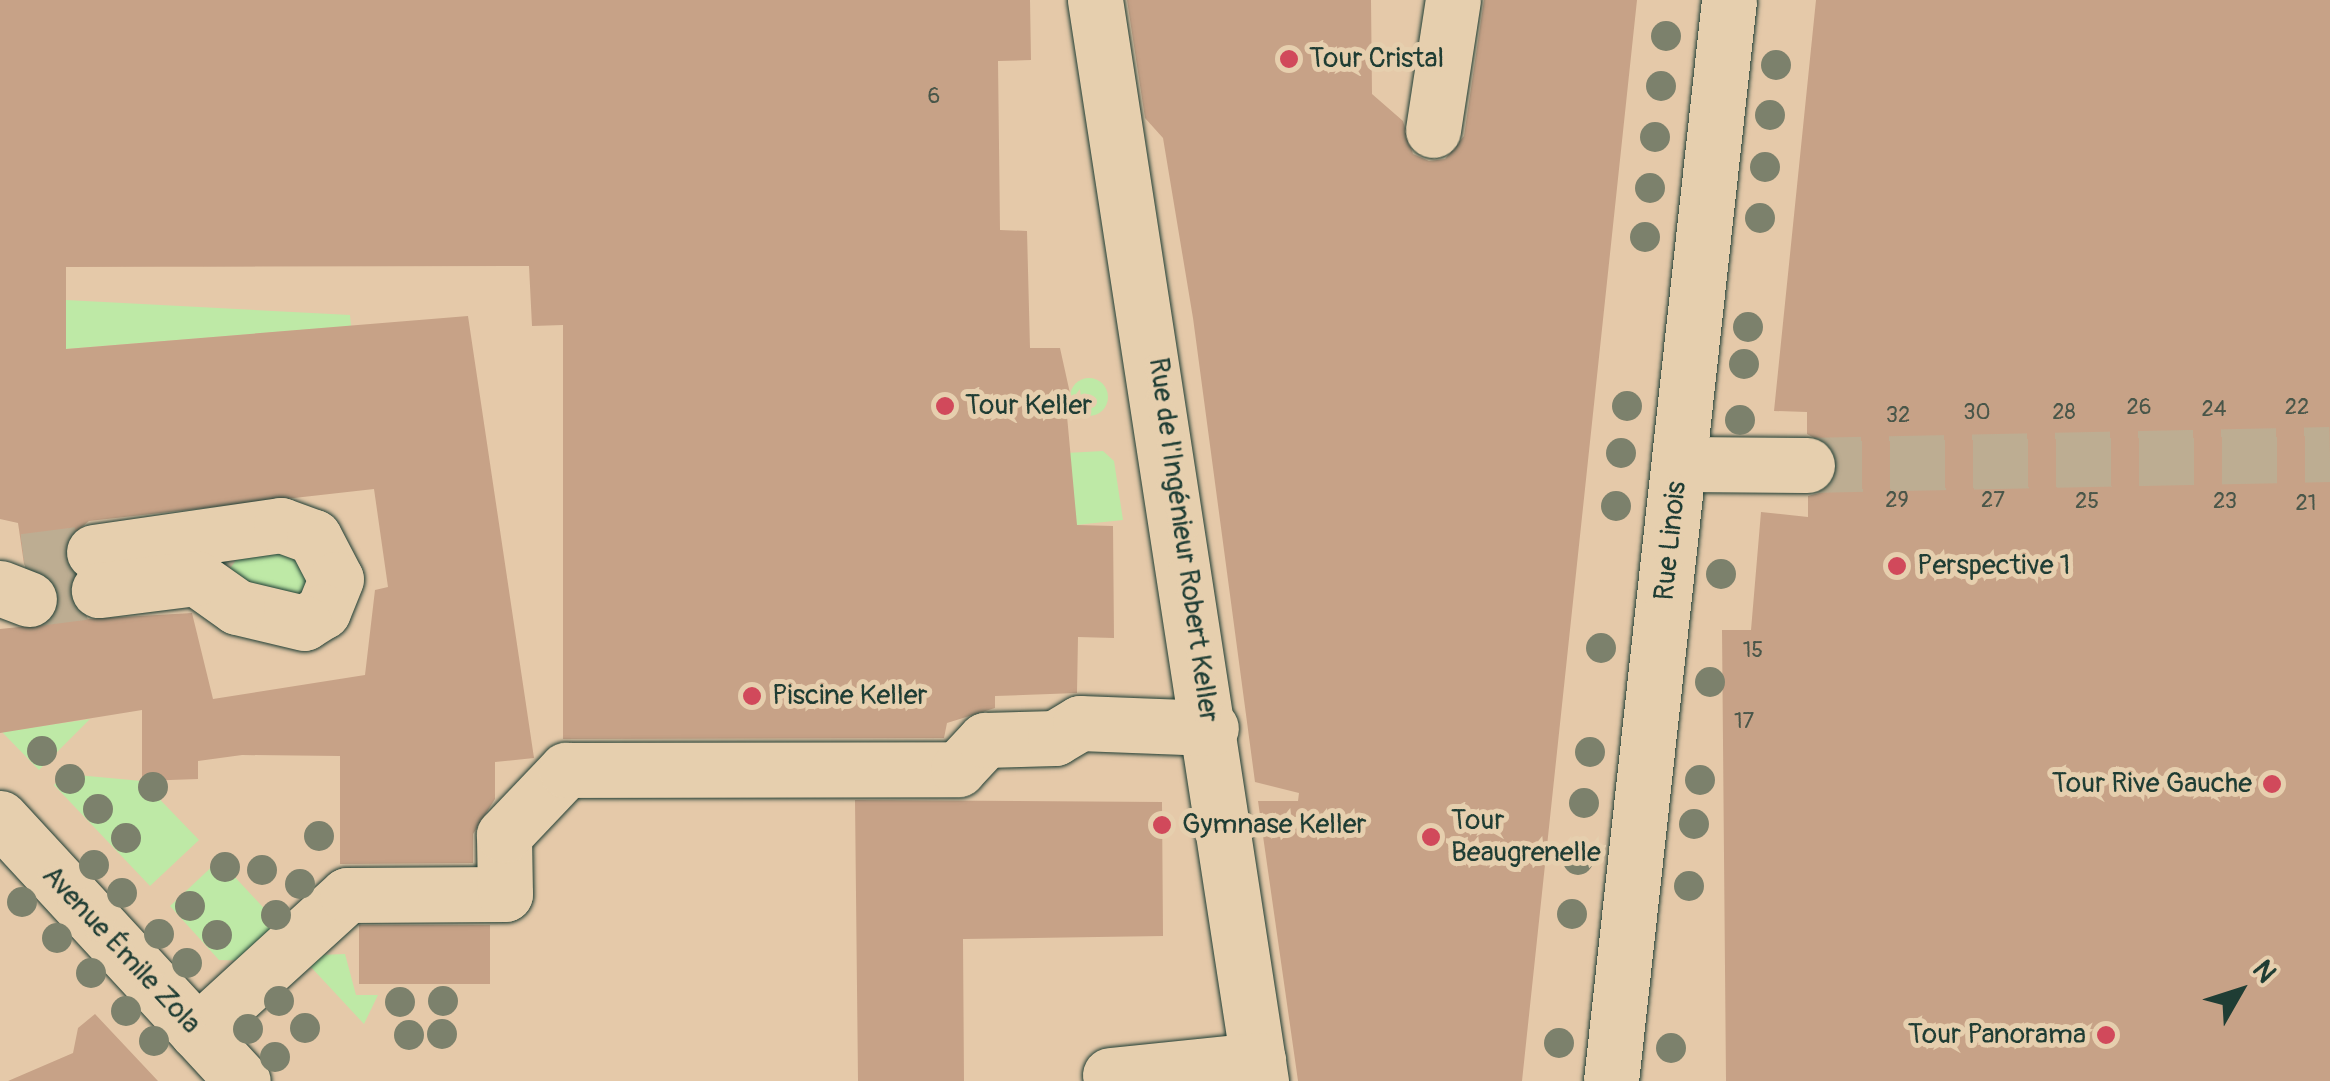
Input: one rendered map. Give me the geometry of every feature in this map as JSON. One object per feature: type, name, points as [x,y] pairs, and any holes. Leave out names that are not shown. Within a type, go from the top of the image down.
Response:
[{"type":"street","name":"Rue de l'Ingénieur Robert Keller","points":[[1095,0],[1211,728],[1259,1071]]},
{"type":"street","points":[[1433,130],[1454,0]]},
{"type":"street","name":"Rue Linois","points":[[1612,1081],[1729,0]]},
{"type":"street","points":[[1680,464],[1808,465]]},
{"type":"street","points":[[196,1032],[347,894],[505,894],[504,835],[566,770],[958,768],[985,740],[1056,738],[1080,723],[1211,728]]},
{"type":"street","name":"Avenue Émile Zola","points":[[0,818],[243,1081]]},
{"type":"street","points":[[1110,1075],[1259,1071]]},
{"type":"green space","points":[[66,300],[350,315],[351,326],[66,349]]},
{"type":"green space","points":[[1089,378],[1103,383],[1108,397],[1103,411],[1089,416],[1075,411],[1070,397],[1075,383]]},
{"type":"green space","points":[[1103,451],[1114,461],[1123,520],[1076,525],[1066,453]]},
{"type":"green space","points":[[248,543],[316,562],[293,615],[229,570]]},
{"type":"green space","points":[[90,719],[39,770],[2,732],[49,725]]},
{"type":"green space","points":[[66,774],[142,781],[199,840],[150,886],[54,785]]},
{"type":"green space","points":[[219,860],[287,933],[257,961],[219,960],[170,906]]},
{"type":"green space","points":[[345,954],[356,995],[378,995],[364,1024],[310,966],[319,955]]},
{"type":"building","points":[[0,0],[1030,0],[1031,60],[998,61],[1000,230],[1027,231],[1030,348],[1060,348],[1075,416],[1067,416],[1077,525],[1113,526],[1114,638],[1078,637],[1077,693],[995,696],[995,708],[947,723],[944,738],[563,739],[563,325],[532,326],[529,266],[66,267],[66,349],[468,316],[534,758],[495,762],[495,799],[473,834],[473,863],[340,864],[340,756],[242,755],[198,761],[198,779],[142,781],[142,710],[0,733],[0,629],[48,624],[60,595],[52,579],[24,564],[18,523],[0,519]],"holes":[[[374,489],[388,587],[375,590],[365,675],[213,699],[192,613],[88,619],[68,595],[65,541],[89,521]]]},
{"type":"building","points":[[1127,0],[1371,0],[1372,94],[1403,121],[1413,154],[1429,161],[1445,159],[1464,136],[1484,0],[1637,0],[1522,1081],[1298,1081],[1258,801],[1298,801],[1299,793],[1255,782],[1193,318],[1163,138],[1145,118]]},
{"type":"building","points":[[1816,0],[2330,0],[2330,1081],[1726,1081],[1722,630],[1751,630],[1761,512],[1808,517],[1808,496],[1823,492],[1838,466],[1834,449],[1807,434],[1807,412],[1774,411]]},
{"type":"building","points":[[855,800],[1162,802],[1163,936],[963,939],[964,1081],[858,1081]]},
{"type":"building","points":[[359,925],[490,925],[490,984],[359,984]]},
{"type":"building","points":[[95,1014],[158,1081],[8,1081],[73,1053],[78,1028]]},
{"type":"tunnel","points":[[1807,465],[2330,454]]},
{"type":"tunnel","points":[[24,561],[94,552]]},
{"type":"tunnel","points":[[29,599],[99,590]]},
{"type":"place","name":"Tour Cristal","points":[[1289,59]]},
{"type":"place","name":"Tour Keller","points":[[945,406]]},
{"type":"place","name":"Perspective 1","points":[[1897,566]]},
{"type":"place","name":"Piscine Keller","points":[[752,696]]},
{"type":"place","name":"Tour Rive Gauche","points":[[2272,784]]},
{"type":"place","name":"Gymnase Keller","points":[[1162,825]]},
{"type":"place","name":"Tour Beaugrenelle","points":[[1431,837]]},
{"type":"place","name":"Tour Panorama","points":[[2106,1035]]}]
